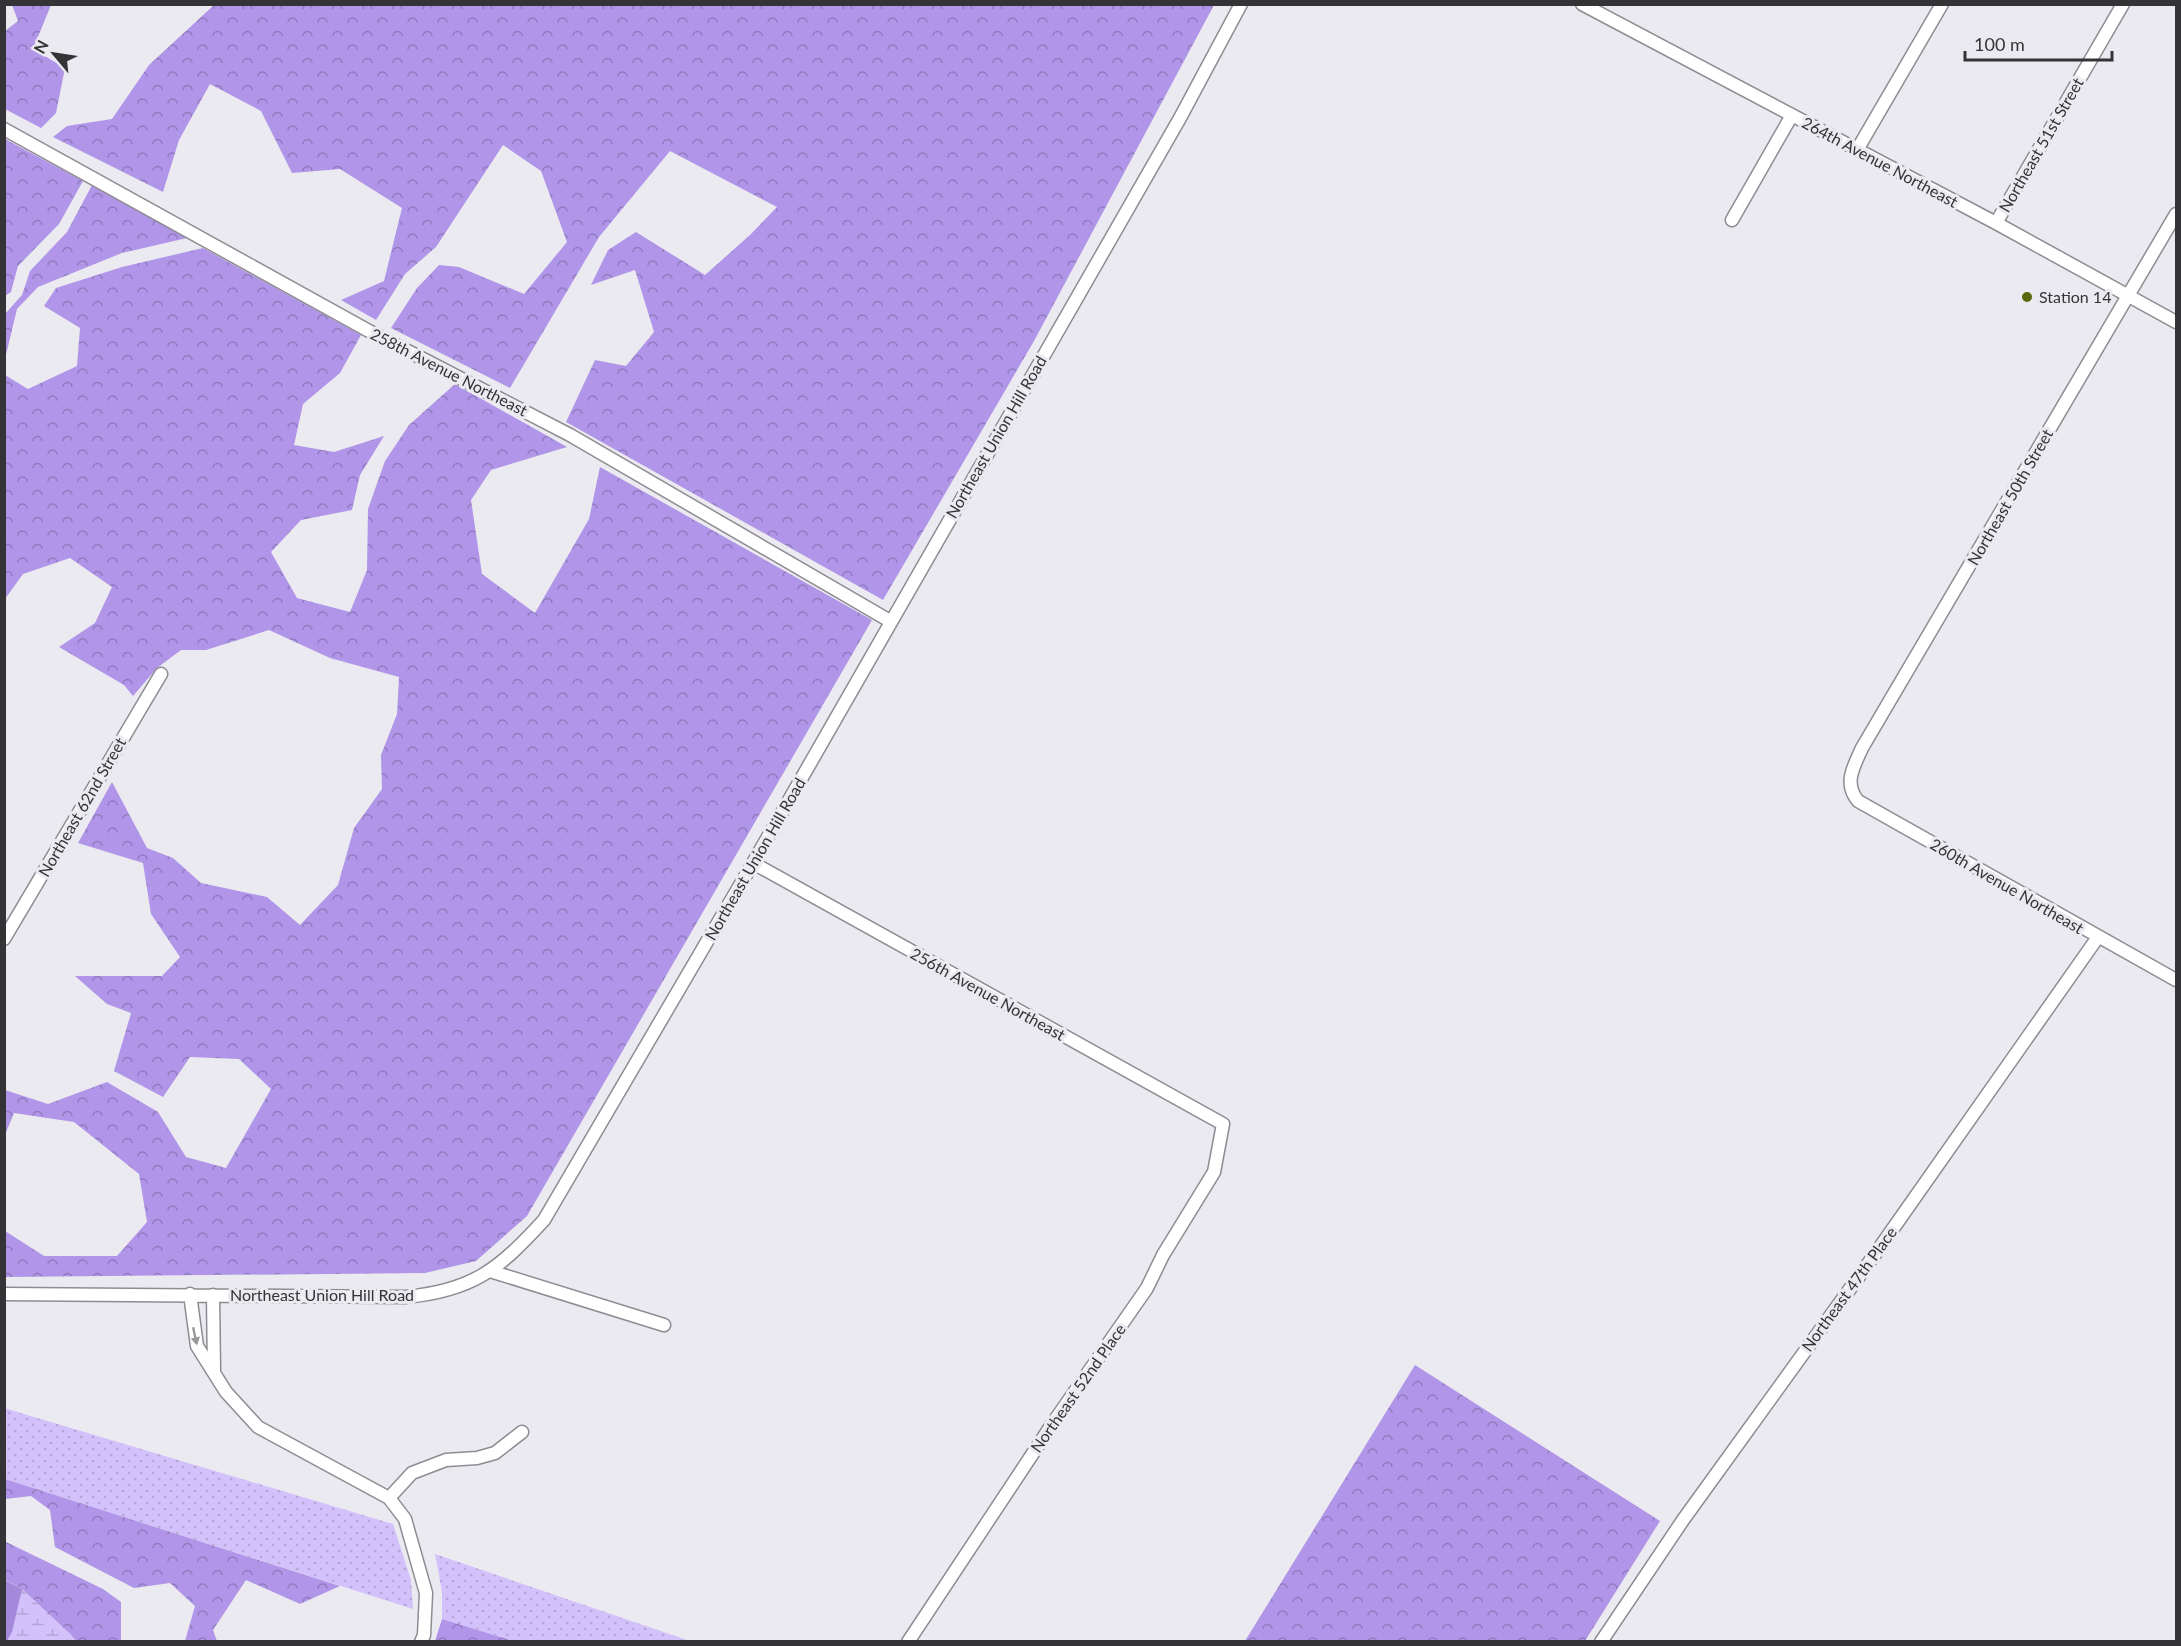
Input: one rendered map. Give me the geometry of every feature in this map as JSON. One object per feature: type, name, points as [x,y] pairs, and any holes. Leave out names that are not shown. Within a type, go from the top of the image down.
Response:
[{"type":"street","name":"Northeast Union Hill Road","points":[[4,1294],[405,1297],[448,1291],[467,1284],[490,1271],[516,1250],[544,1220],[753,863],[1180,118],[1241,4]]},
{"type":"street","name":"264th Avenue Northeast","points":[[1582,4],[1996,223],[2176,322]]},
{"type":"street","points":[[1857,150],[1942,4]]},
{"type":"street","name":"Northeast 51st Street","points":[[1996,223],[2123,4]]},
{"type":"street","points":[[1732,220],[1792,115]]},
{"type":"street","name":"258th Avenue Northeast","points":[[4,129],[369,331],[570,435],[890,621]]},
{"type":"street","name":"Northeast 50th Street","points":[[1849,782],[1862,748],[2176,214]]},
{"type":"street","name":"Northeast 62nd Street","points":[[4,939],[161,674]]},
{"type":"street","name":"260th Avenue Northeast","points":[[1849,782],[1853,796],[1858,801],[2176,980]]},
{"type":"street","name":"256th Avenue Northeast","points":[[753,863],[1223,1124]]},
{"type":"street","name":"Northeast 47th Place","points":[[1601,1641],[1690,1510],[1878,1250],[2098,937]]},
{"type":"street","name":"Northeast 52nd Place","points":[[908,1641],[1053,1423],[1148,1288],[1163,1255],[1214,1172],[1223,1124]]},
{"type":"street","points":[[490,1271],[664,1325]]},
{"type":"street","points":[[190,1294],[197,1346],[226,1392],[258,1427],[390,1498],[405,1519],[426,1593],[424,1635],[421,1641]]},
{"type":"street","points":[[213,1295],[214,1372]]},
{"type":"street","points":[[390,1498],[412,1473],[446,1460],[477,1458],[495,1453],[522,1432]]},
{"type":"green space","points":[[12,5],[51,5],[33,49],[65,68],[56,113],[41,128],[5,109],[5,31],[18,21]]},
{"type":"green space","points":[[214,5],[1214,5],[1034,341],[883,600],[566,422],[595,360],[626,366],[654,332],[635,270],[591,285],[608,250],[636,232],[705,275],[750,235],[777,207],[670,151],[599,237],[510,388],[391,328],[417,288],[439,265],[459,267],[524,294],[567,242],[541,171],[503,145],[436,247],[405,274],[376,320],[341,300],[384,281],[402,208],[340,169],[292,173],[261,111],[210,84],[179,140],[163,192],[53,137],[67,126],[112,119],[149,65]]},
{"type":"green space","points":[[5,139],[83,181],[59,224],[18,266],[11,292],[5,296]]},
{"type":"green space","points":[[92,185],[187,238],[122,253],[38,287],[17,309],[5,359],[5,314],[22,295],[30,271],[67,232]]},
{"type":"green space","points":[[203,248],[361,335],[340,373],[303,404],[294,445],[334,452],[384,436],[360,475],[352,510],[301,520],[271,552],[297,598],[350,612],[367,570],[368,509],[385,461],[409,425],[455,384],[567,447],[491,470],[471,500],[482,574],[535,613],[589,519],[600,467],[872,620],[527,1216],[476,1261],[425,1273],[5,1277],[5,1231],[44,1256],[117,1256],[147,1222],[139,1174],[74,1122],[14,1113],[5,1135],[5,1090],[48,1104],[107,1082],[158,1112],[186,1157],[226,1168],[271,1089],[239,1059],[190,1057],[163,1097],[114,1071],[131,1013],[107,1004],[75,976],[162,976],[180,957],[151,914],[143,863],[78,843],[112,782],[147,848],[173,858],[201,883],[267,897],[300,925],[338,885],[354,828],[382,789],[381,755],[397,714],[399,677],[330,658],[269,630],[206,650],[181,650],[157,668],[133,696],[124,685],[59,647],[95,623],[112,587],[70,558],[23,574],[5,599],[5,375],[28,389],[77,366],[80,328],[44,306],[56,288],[122,267]]},
{"type":"green space","points":[[1415,1365],[1660,1521],[1585,1641],[1245,1641]]},
{"type":"green space","points":[[4,1408],[393,1524],[411,1580],[413,1609],[5,1479]]},
{"type":"green space","points":[[5,1479],[340,1586],[300,1604],[246,1580],[213,1630],[217,1641],[185,1641],[195,1606],[170,1583],[134,1588],[55,1547],[50,1510],[31,1496],[5,1499]]},
{"type":"green space","points":[[4,1541],[103,1589],[121,1602],[121,1641],[76,1641],[22,1589],[5,1580]]},
{"type":"green space","points":[[435,1554],[690,1641],[513,1641],[442,1619],[442,1592]]},
{"type":"green space","points":[[4,1580],[22,1589],[76,1641],[5,1641]]},
{"type":"green space","points":[[442,1619],[513,1641],[435,1641]]},
{"type":"shaded area","points":[[4,1580],[22,1589],[12,1632],[6,1642]]},
{"type":"place","name":"Station 14","points":[[2027,297]]}]
